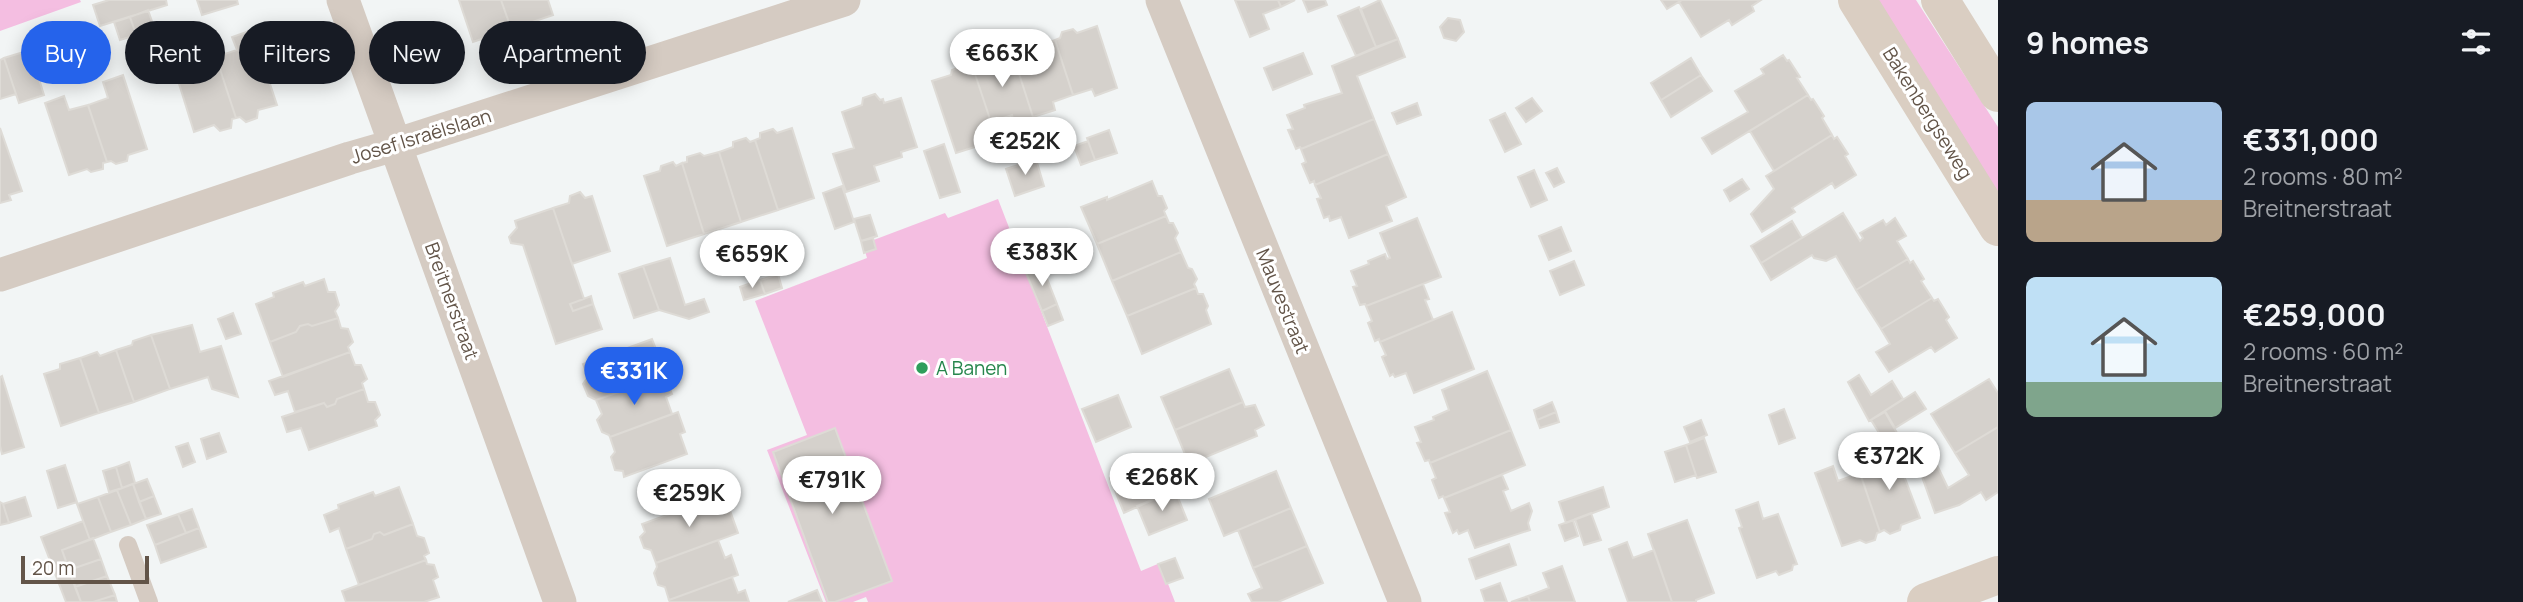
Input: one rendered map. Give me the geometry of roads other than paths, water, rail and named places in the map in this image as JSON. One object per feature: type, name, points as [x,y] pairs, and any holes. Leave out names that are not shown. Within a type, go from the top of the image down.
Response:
[{"type":"street","name":"Breitnerstraat","points":[[344,0],[560,602]]},
{"type":"street","name":"Josef Israëlslaan","points":[[0,275],[350,158],[844,0]]},
{"type":"street","name":"Mauvestraat","points":[[1162,0],[1405,602]]},
{"type":"street","name":"Bakenbergseweg","points":[[1857,0],[1998,227]]},
{"type":"street","points":[[1940,0],[1998,93]]},
{"type":"street","points":[[1926,602],[1998,575]]},
{"type":"lane","points":[[128,545],[149,602]]},
{"type":"place","name":"A Banen","points":[[922,368]]}]
